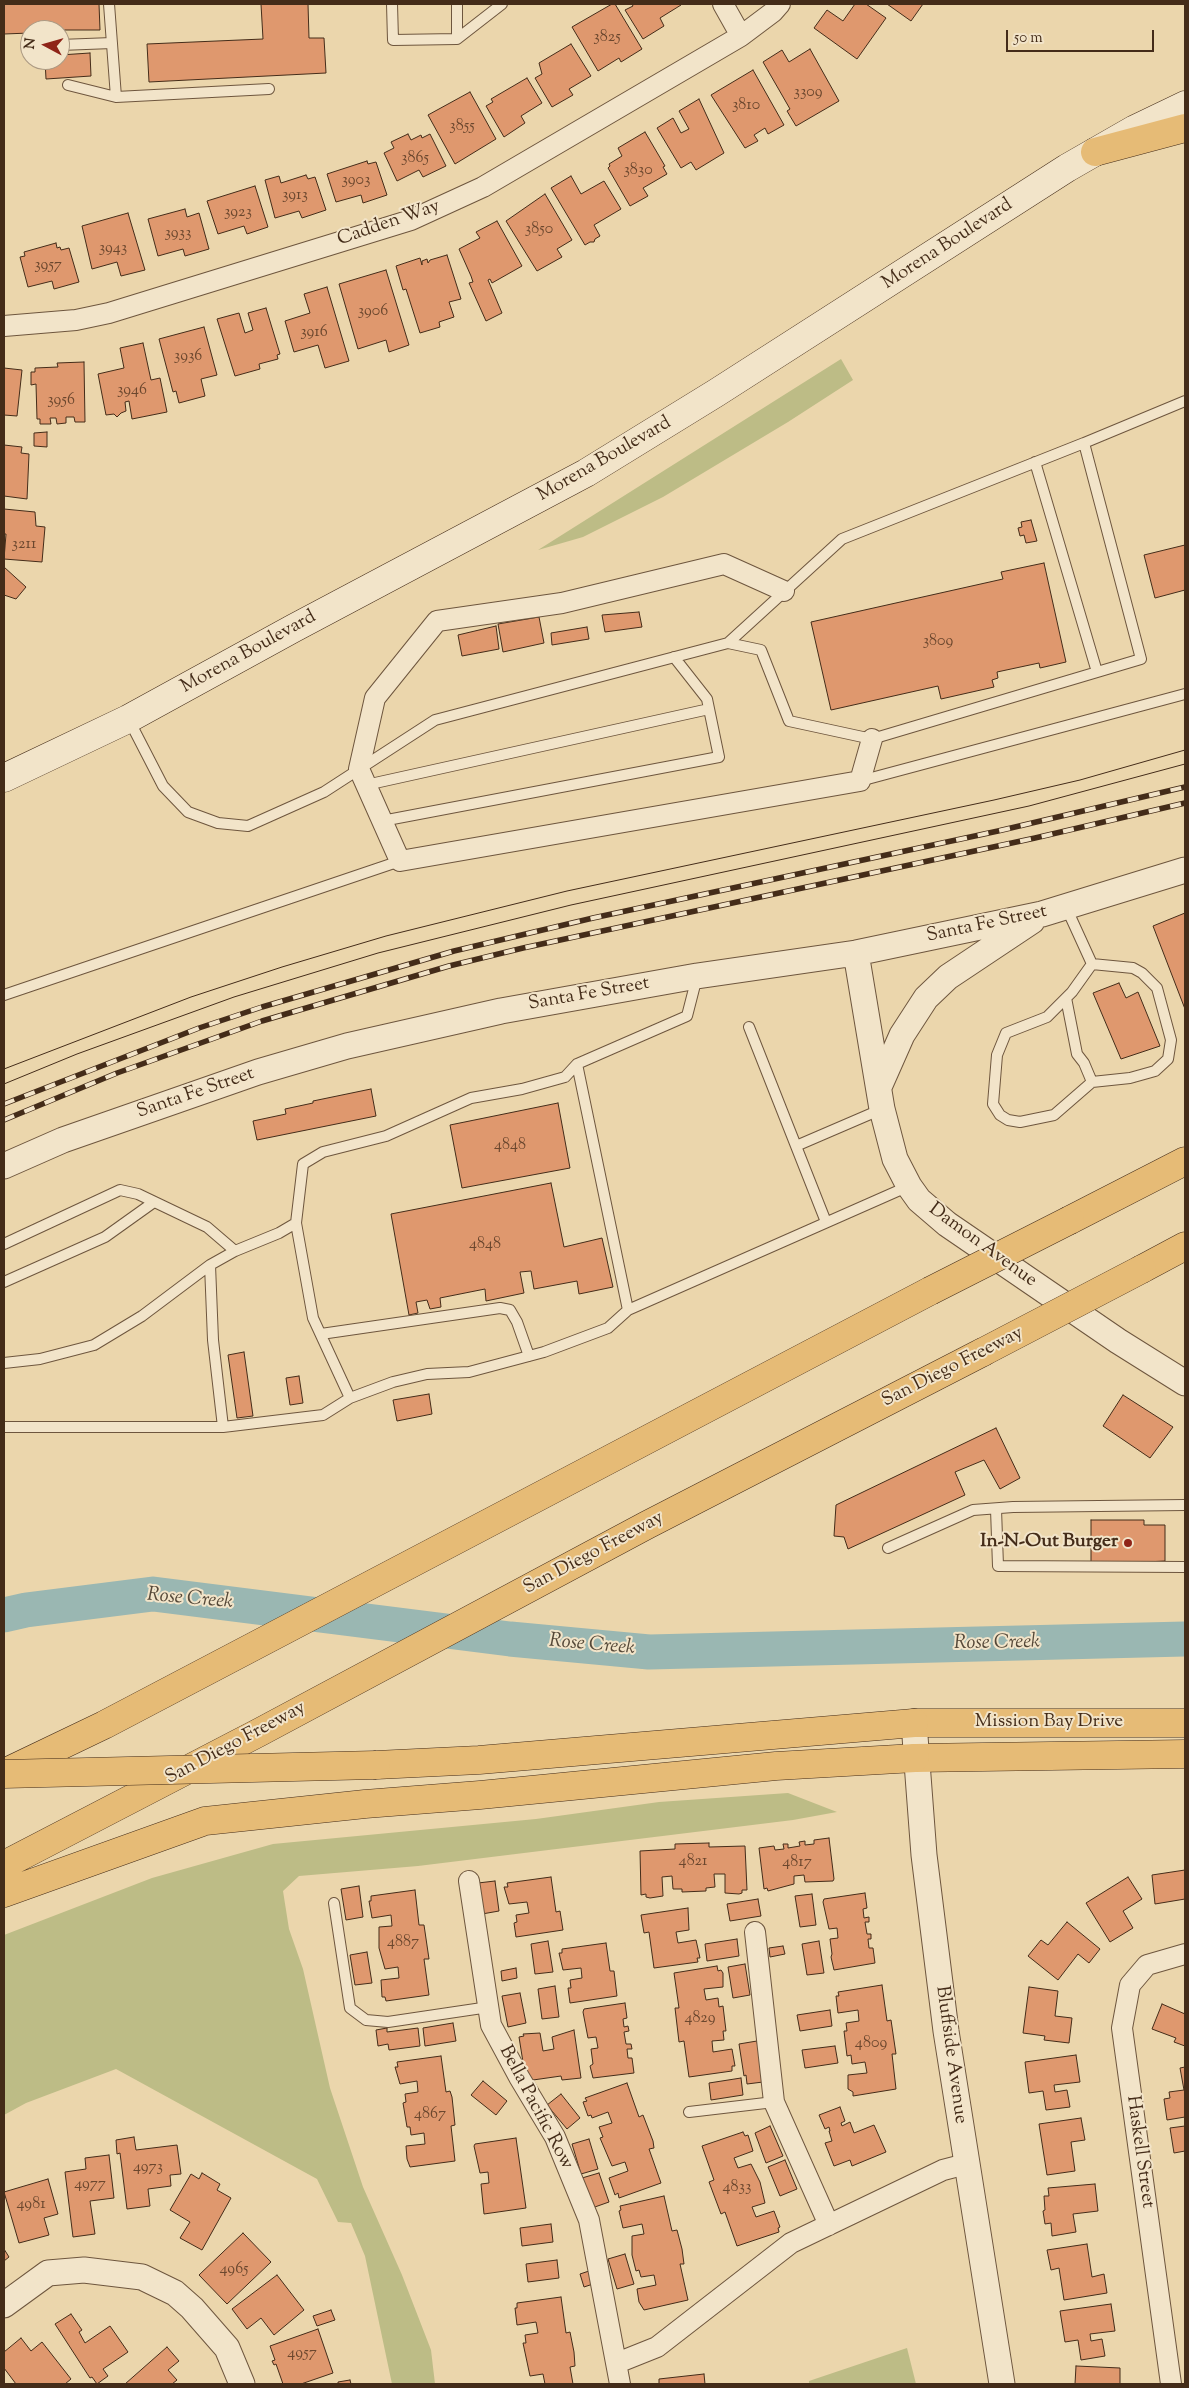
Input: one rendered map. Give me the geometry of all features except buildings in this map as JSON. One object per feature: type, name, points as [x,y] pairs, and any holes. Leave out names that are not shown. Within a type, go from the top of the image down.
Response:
[{"type":"main road","name":"Morena Boulevard","points":[[4,778],[128,719],[294,628],[586,473],[716,393],[1094,152],[1135,129],[1185,105]]},
{"type":"main road","points":[[1094,152],[1185,128]]},
{"type":"main road","points":[[4,1773],[104,1725],[503,1517],[930,1290],[1185,1161]]},
{"type":"main road","name":"San Diego Freeway","points":[[4,1865],[260,1732],[647,1525],[1185,1246]]},
{"type":"main road","name":"Mission Bay Drive","points":[[4,1773],[376,1765],[479,1760],[914,1723],[1185,1723]]},
{"type":"main road","name":"Mission Bay Drive","points":[[4,1893],[205,1821],[365,1804],[480,1795],[776,1766],[915,1758],[1185,1754]]},
{"type":"street","points":[[723,4],[741,36]]},
{"type":"street","name":"Cadden Way","points":[[4,326],[76,320],[109,313],[411,220],[483,187],[741,36],[773,12],[780,4]]},
{"type":"street","points":[[784,591],[724,564],[562,603],[437,621],[375,698],[363,777],[400,861],[860,781],[872,739]]},
{"type":"street","name":"Santa Fe Street","points":[[4,1166],[63,1140],[258,1072],[347,1046],[501,1011],[697,976],[856,953],[1042,914],[1185,870]]},
{"type":"street","points":[[880,1098],[902,1035],[926,998],[948,977],[1042,914]]},
{"type":"street","name":"Damon Avenue","points":[[856,953],[880,1098],[895,1159],[909,1186],[919,1200],[947,1224],[1118,1341],[1185,1383]]},
{"type":"street","name":"Bluffside Avenue","points":[[914,1723],[915,1758],[924,1855],[946,2032],[1002,2384]]},
{"type":"street","name":"Bella Pacific Row","points":[[470,1882],[492,2025],[519,2077],[555,2137],[589,2220],[620,2384]]},
{"type":"street","points":[[755,1932],[774,2102],[829,2225]]},
{"type":"street","name":"Haskell Street","points":[[1171,2384],[1122,2028],[1130,1985],[1147,1965],[1185,1954]]},
{"type":"street","points":[[617,2362],[657,2346],[791,2243],[943,2170],[966,2164]]},
{"type":"street","points":[[4,2306],[48,2273],[84,2270],[142,2277],[175,2293],[192,2308],[227,2348],[242,2384]]},
{"type":"lane","points":[[109,4],[116,97]]},
{"type":"lane","points":[[392,4],[393,40],[457,39],[502,4]]},
{"type":"lane","points":[[457,4],[457,39]]},
{"type":"lane","points":[[70,44],[112,42]]},
{"type":"lane","points":[[68,85],[116,97],[269,89]]},
{"type":"lane","points":[[728,643],[842,539],[1185,401]]},
{"type":"lane","points":[[363,777],[436,720],[728,643],[761,650],[789,721],[872,739],[1141,659],[1084,443]]},
{"type":"lane","points":[[1035,462],[1097,672]]},
{"type":"lane","points":[[382,821],[719,757],[707,699],[674,657]]},
{"type":"lane","points":[[860,781],[1185,694]]},
{"type":"lane","points":[[128,719],[163,786],[188,812],[218,823],[248,826],[363,777],[709,708]]},
{"type":"lane","points":[[4,995],[400,861]]},
{"type":"lane","points":[[1066,908],[1092,964]]},
{"type":"lane","points":[[1092,964],[1133,968],[1142,973],[1157,988],[1171,1040],[1168,1059],[1155,1071],[1130,1078],[1092,1082],[1054,1116],[1020,1122],[1008,1120],[1000,1115],[993,1104],[997,1055],[1006,1033],[1047,1017],[1066,998],[1092,964]]},
{"type":"lane","points":[[350,1398],[313,1318],[296,1223],[303,1164],[323,1152],[386,1136],[471,1098],[522,1089],[565,1077],[577,1064],[686,1016],[697,976]]},
{"type":"lane","points":[[1066,998],[1077,1054],[1084,1063],[1092,1082]]},
{"type":"lane","points":[[749,1027],[826,1222]]},
{"type":"lane","points":[[577,1064],[628,1310]]},
{"type":"lane","points":[[796,1146],[880,1098]]},
{"type":"lane","points":[[4,1427],[223,1427],[323,1415],[350,1398],[392,1382],[427,1374],[469,1372],[529,1356],[608,1328],[628,1310],[909,1186]]},
{"type":"lane","points":[[4,1244],[120,1190],[138,1194],[207,1227],[235,1251]]},
{"type":"lane","points":[[4,1282],[105,1237],[154,1202]]},
{"type":"lane","points":[[4,1363],[40,1359],[94,1345],[142,1316],[210,1265],[235,1251],[279,1233],[296,1223]]},
{"type":"lane","points":[[210,1265],[214,1340],[223,1427]]},
{"type":"lane","points":[[321,1334],[500,1308],[510,1310],[517,1322],[529,1356]]},
{"type":"lane","points":[[888,1548],[973,1510],[1185,1505]]},
{"type":"lane","points":[[996,1509],[998,1566],[1185,1567]]},
{"type":"lane","points":[[334,1903],[350,2008],[366,2020],[388,2022],[489,2007]]},
{"type":"lane","points":[[689,2112],[774,2102]]},
{"type":"shaded area","points":[[841,359],[853,380],[788,422],[663,497],[583,537],[538,550]]},
{"type":"shaded area","points":[[788,1793],[837,1812],[793,1820],[418,1866],[299,1876],[283,1891],[289,1929],[303,1969],[330,2088],[363,2187],[402,2275],[431,2350],[435,2384],[392,2384],[365,2256],[351,2223],[338,2222],[317,2179],[116,2069],[26,2103],[4,2115],[4,1935],[152,1878],[273,1844],[536,1819],[659,1802]]},
{"type":"shaded area","points":[[907,2348],[916,2384],[809,2384],[809,2381]]},
{"type":"waterway","name":"Rose Creek","points":[[4,1615],[26,1610],[153,1594],[510,1639],[649,1652],[1185,1639]]},
{"type":"tram line","points":[[4,1069],[191,997],[386,936],[567,891],[1080,780],[1185,750]]},
{"type":"tram line","points":[[4,1084],[77,1054],[234,997],[378,953],[571,905],[1029,806],[1185,764]]},
{"type":"railway","points":[[4,1104],[199,1028],[262,1007],[454,951],[593,918],[998,831],[1185,787]]},
{"type":"railway","points":[[4,1120],[117,1073],[262,1021],[449,966],[523,948],[1035,838],[1185,803]]},
{"type":"place","name":"In-N-Out Burger","points":[[1128,1543]]}]
